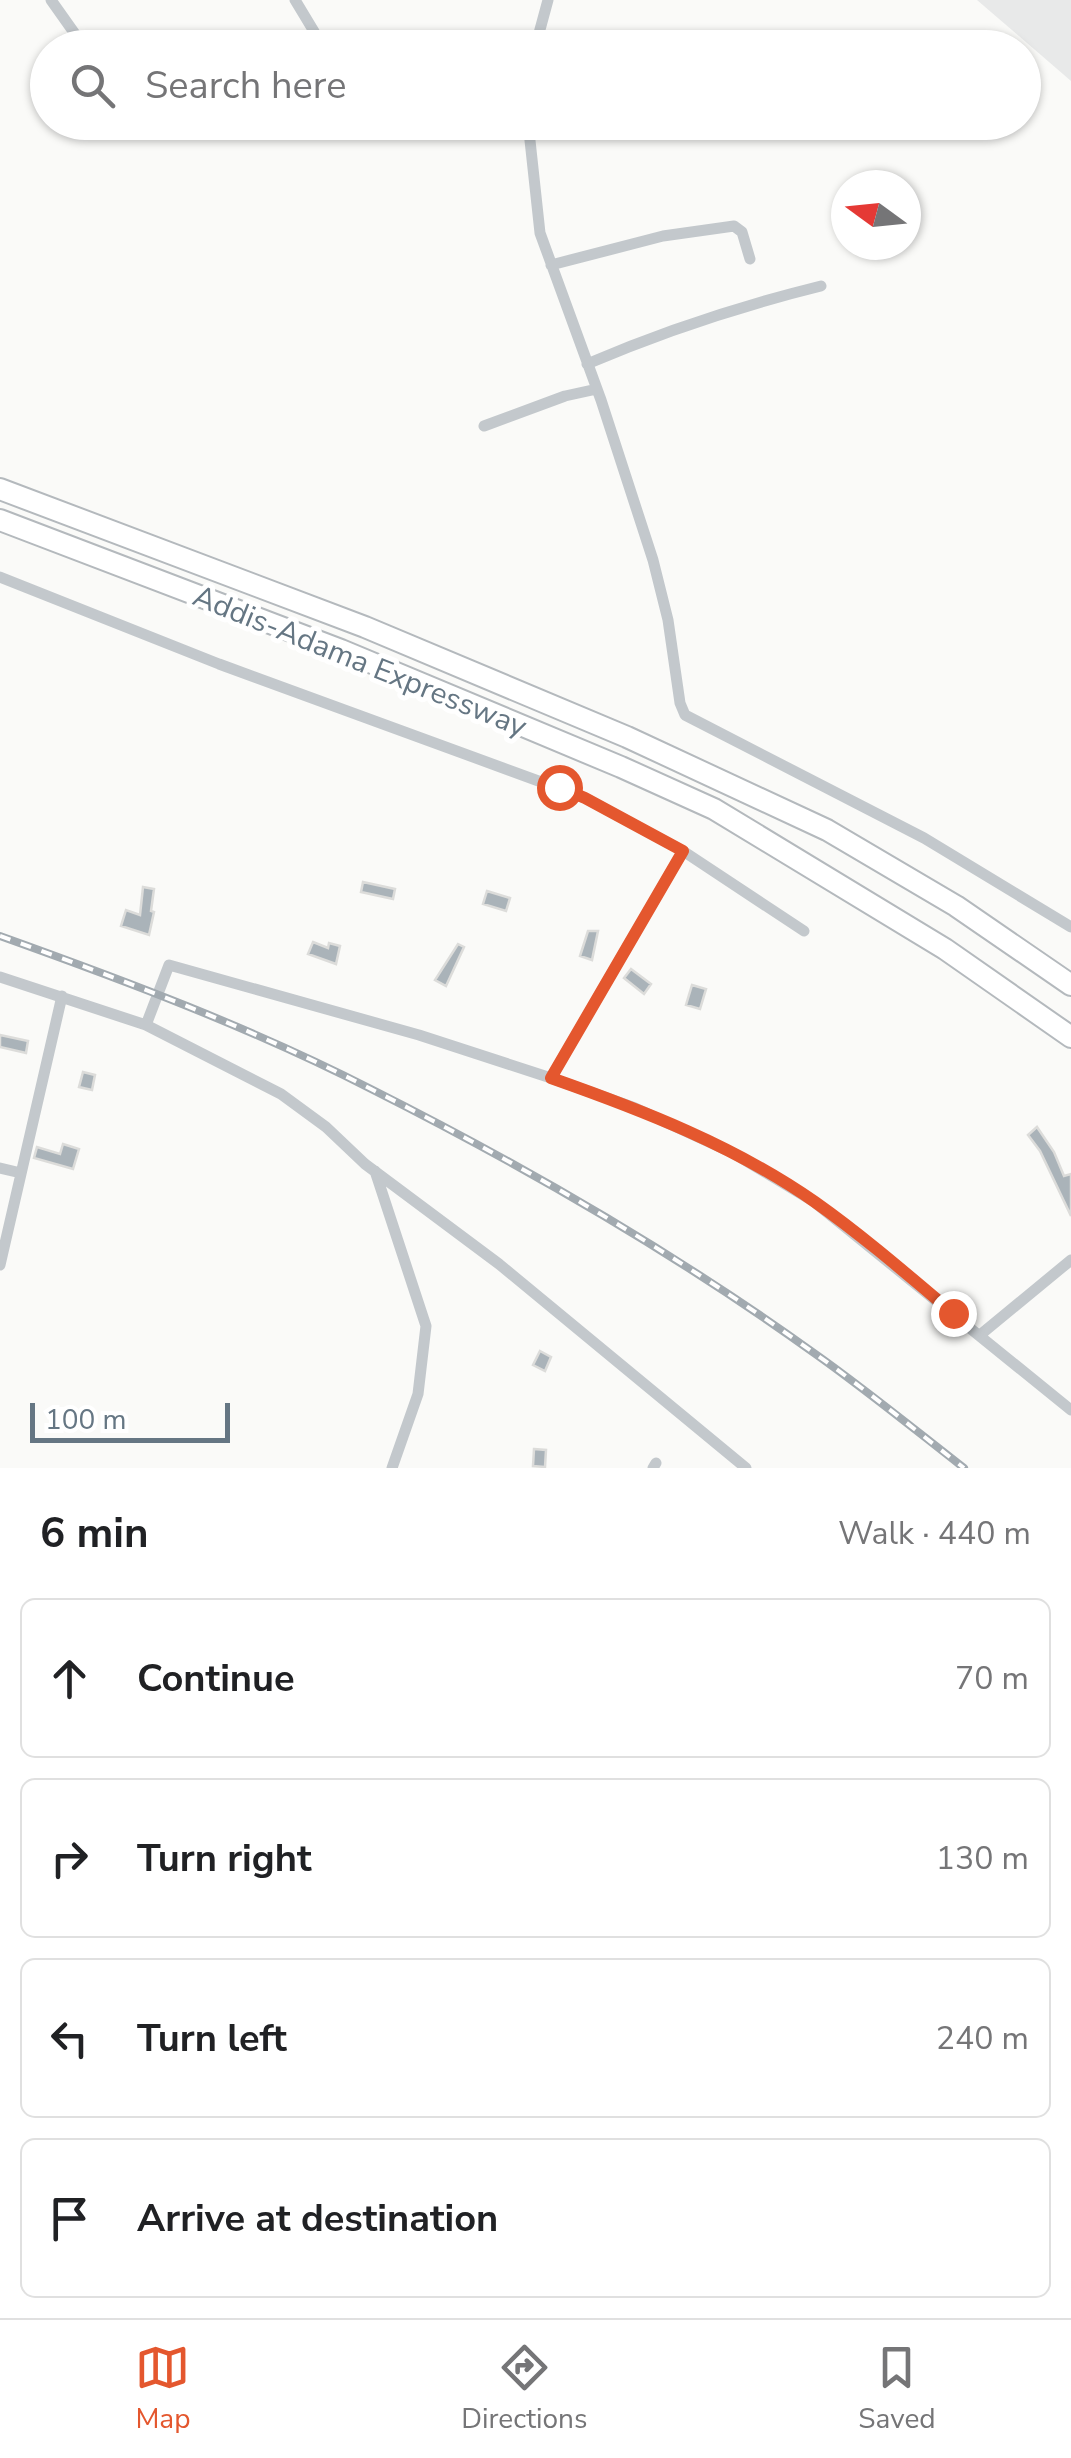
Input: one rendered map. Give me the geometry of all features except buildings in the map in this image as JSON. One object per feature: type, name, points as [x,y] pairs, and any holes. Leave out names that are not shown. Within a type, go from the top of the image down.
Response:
[{"type":"highway","name":"Addis-Adama Expressway","points":[[0,489],[365,627],[627,737],[827,830],[956,906],[1071,984]]},
{"type":"highway","name":"Addis-Adama Expressway","points":[[0,520],[341,650],[714,809],[945,949],[1071,1037]]},
{"type":"street","points":[[51,0],[73,30]]},
{"type":"street","points":[[295,0],[313,30]]},
{"type":"street","points":[[540,30],[548,0]]},
{"type":"street","points":[[530,140],[540,233],[653,560],[685,714],[924,838],[1071,927]]},
{"type":"street","points":[[552,265],[663,236],[734,226],[742,232],[750,259]]},
{"type":"street","points":[[588,364],[666,330],[745,304],[821,286]]},
{"type":"street","points":[[484,426],[565,396],[597,389]]},
{"type":"street","points":[[0,577],[219,664],[585,798],[683,851],[804,931]]},
{"type":"street","points":[[551,1078],[683,851]]},
{"type":"street","points":[[146,1026],[169,966],[419,1035],[635,1108],[733,1153],[813,1201],[1071,1410]]},
{"type":"street","points":[[0,977],[146,1026],[282,1094],[375,1171],[500,1264],[746,1468]]},
{"type":"street","points":[[0,1266],[62,996]]},
{"type":"street","points":[[0,1168],[21,1174]]},
{"type":"street","points":[[375,1171],[426,1326],[418,1394],[392,1468]]},
{"type":"street","points":[[980,1335],[1071,1260]]},
{"type":"shaded area","points":[[977,0],[1071,0],[1071,81],[1041,55],[1041,30],[1012,30]]},
{"type":"railway","points":[[0,936],[281,1046],[485,1149],[598,1212],[761,1316],[964,1468]]},
{"type":"route","points":[[559,787],[683,851],[551,1078],[635,1108],[733,1153],[813,1201],[953,1313]]}]
